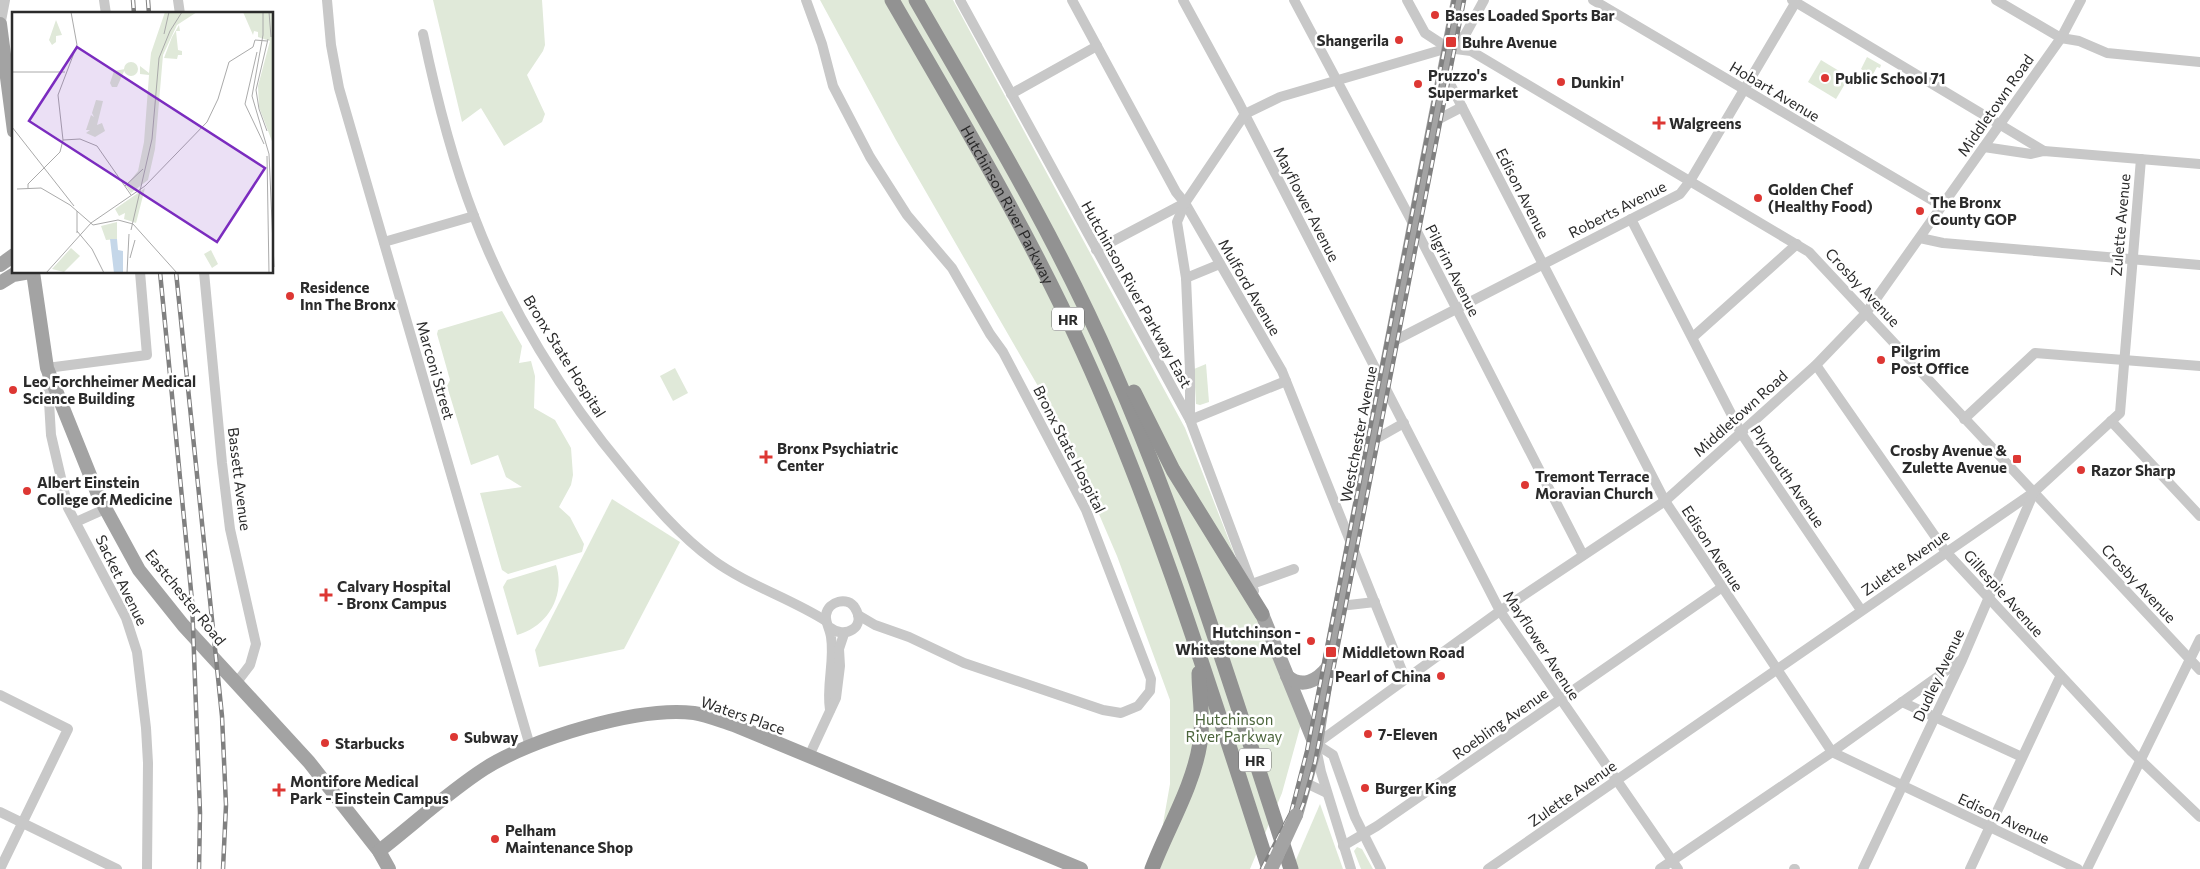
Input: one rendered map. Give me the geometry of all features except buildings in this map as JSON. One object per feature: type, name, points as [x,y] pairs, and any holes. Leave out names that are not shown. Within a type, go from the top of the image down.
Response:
[{"type":"highway","name":"Hutchinson River Parkway","points":[[892,0],[1001,189],[1067,317],[1128,457],[1270,869]]},
{"type":"highway","name":"Hutchinson River Parkway","points":[[916,0],[1044,224],[1124,393],[1174,521],[1291,869]]},
{"type":"highway","points":[[1084,305],[1124,370],[1173,470],[1262,614]]},
{"type":"highway","points":[[1150,867],[1190,778],[1200,743],[1202,724],[1199,659]]},
{"type":"main road","name":"Westchester Avenue","points":[[1270,869],[1296,816],[1319,747],[1328,667],[1374,440],[1458,0]]},
{"type":"main road","points":[[0,25],[12,116]]},
{"type":"main road","points":[[0,265],[12,256]]},
{"type":"main road","points":[[0,283],[13,275],[19,274]]},
{"type":"main road","name":"Eastchester Road","points":[[31,274],[47,368],[105,509],[139,570],[183,625],[309,762],[379,851],[389,869]]},
{"type":"main road","points":[[1262,614],[1319,747]]},
{"type":"main road","points":[[1287,676],[1292,680],[1302,683],[1321,677],[1328,667]]},
{"type":"main road","name":"Waters Place","points":[[379,851],[483,770],[530,746],[630,716],[659,713],[694,713],[720,720],[1081,869]]},
{"type":"street","points":[[0,25],[5,0]]},
{"type":"street","name":"Marconi Street","points":[[327,0],[330,45],[336,74],[530,746]]},
{"type":"street","name":"Bronx State Hospital","points":[[806,0],[822,44],[832,86],[870,157],[908,215],[952,268],[990,334],[1003,352],[1076,488],[1095,530],[1138,642],[1151,679],[1150,691],[1138,706],[1131,710],[1121,713],[1103,710],[964,663],[908,637],[875,626],[858,615]]},
{"type":"street","name":"Hutchinson River Parkway East","points":[[960,0],[1190,420],[1262,614]]},
{"type":"street","name":"Mulford Avenue","points":[[1072,0],[1176,192],[1185,203],[1286,381],[1405,678]]},
{"type":"street","name":"Mayflower Avenue","points":[[1183,0],[1244,114],[1500,611],[1615,781],[1675,865]]},
{"type":"street","name":"Pilgrim Avenue","points":[[1294,0],[1415,228],[1583,555]]},
{"type":"street","points":[[1407,0],[1425,33],[1448,48]]},
{"type":"street","points":[[1286,381],[1190,420],[1186,278],[1177,222],[1185,203],[1244,114],[1280,97],[1448,48],[1465,35],[1484,0]]},
{"type":"street","name":"Hobart Avenue","points":[[1594,0],[1942,206]]},
{"type":"street","points":[[1996,0],[2061,38],[2080,41],[2107,52],[2200,62]]},
{"type":"street","name":"Middletown Road","points":[[1319,747],[1405,678],[1500,611],[1665,501],[1816,365],[1866,313],[2061,38],[2081,0]]},
{"type":"street","points":[[1795,1],[2044,151]]},
{"type":"street","name":"Roberts Avenue","points":[[1392,342],[1680,194],[1690,181],[1745,90],[1795,1]]},
{"type":"street","name":"Bronx State Hospital","points":[[423,34],[444,125],[474,216],[500,275],[539,348],[588,423],[644,494],[684,535],[712,560],[736,575],[803,606],[827,624]]},
{"type":"street","points":[[1011,94],[1097,46]]},
{"type":"street","name":"Crosby Avenue","points":[[1448,48],[1467,49],[1797,244],[1815,258],[2200,670]]},
{"type":"street","name":"Edison Avenue","points":[[1444,72],[1665,501],[1721,588],[1777,668],[1832,752],[1902,787],[2078,869]]},
{"type":"street","points":[[1435,121],[1462,107]]},
{"type":"street","points":[[1984,147],[2031,154],[2044,151],[2200,164]]},
{"type":"street","name":"Zulette Avenue","points":[[1488,869],[2034,492],[2120,413],[2141,159]]},
{"type":"street","points":[[1096,250],[1185,203]]},
{"type":"street","points":[[384,242],[474,216]]},
{"type":"street","name":"Plymouth Avenue","points":[[1631,219],[1741,433],[1861,610]]},
{"type":"street","points":[[1920,238],[1943,242],[2200,265]]},
{"type":"street","points":[[1693,337],[1797,244]]},
{"type":"street","points":[[1186,278],[1220,264]]},
{"type":"street","points":[[47,368],[147,355],[140,274]]},
{"type":"street","name":"Bassett Avenue","points":[[204,274],[230,529],[256,644],[250,666],[237,682]]},
{"type":"street","points":[[1964,419],[2035,353],[2200,366]]},
{"type":"street","name":"Gillespie Avenue","points":[[1816,365],[1946,552],[2060,677],[2140,760],[2200,817]]},
{"type":"street","name":"Sacket Avenue","points":[[47,368],[51,435],[68,508],[132,633],[137,652],[148,763],[149,834],[147,869]]},
{"type":"street","points":[[2111,420],[2200,516]]},
{"type":"street","points":[[1374,440],[1404,423]]},
{"type":"street","name":"Dudley Avenue","points":[[1864,869],[1962,660],[2034,492]]},
{"type":"street","points":[[76,522],[105,509]]},
{"type":"street","points":[[1252,584],[1294,569]]},
{"type":"street","name":"Roebling Avenue","points":[[1343,846],[1364,835],[1721,588]]},
{"type":"street","points":[[809,756],[836,698],[840,666],[838,649],[844,634],[857,624],[858,615],[854,606],[846,601],[837,602],[829,607],[826,614],[832,638],[828,695],[830,710]]},
{"type":"street","points":[[1340,606],[1375,602]]},
{"type":"street","name":"Bronx State Hospital","points":[[803,606],[829,607]]},
{"type":"street","points":[[827,624],[835,632],[844,634]]},
{"type":"street","name":"Bronx State Hospital","points":[[854,628],[875,626]]},
{"type":"street","points":[[2087,869],[2200,639]]},
{"type":"street","points":[[1660,869],[1675,865],[1962,660]]},
{"type":"street","points":[[1970,869],[2060,677]]},
{"type":"street","points":[[0,695],[68,729],[0,869]]},
{"type":"street","points":[[1902,702],[2022,757]]},
{"type":"street","points":[[1319,747],[1327,793],[1351,869]]},
{"type":"street","points":[[1319,747],[1333,755],[1355,817],[1381,869]]},
{"type":"street","points":[[1306,783],[1327,793]]},
{"type":"street","points":[[0,812],[117,869]]},
{"type":"green space","points":[[433,0],[542,0],[545,45],[527,75],[545,114],[542,122],[504,146],[481,108],[462,122]]},
{"type":"green space","name":"Hutchinson River Parkway","points":[[820,0],[953,0],[1185,428],[1301,724],[1282,793],[1250,869],[1155,869],[1170,784],[1170,700],[1117,556],[1061,426],[896,140]]},
{"type":"green space","points":[[1867,57],[1881,65],[1880,68],[1877,67],[1872,76],[1861,69]]},
{"type":"green space","points":[[1821,60],[1849,77],[1836,99],[1808,82]]},
{"type":"green space","points":[[502,311],[522,346],[519,363],[531,361],[535,376],[534,408],[555,420],[571,448],[573,475],[571,485],[559,507],[570,517],[584,544],[582,552],[508,574],[502,570],[480,493],[522,487],[506,477],[498,455],[471,465],[447,386],[450,380],[437,334],[438,330]]},
{"type":"green space","points":[[1206,364],[1209,402],[1200,405],[1196,404],[1194,369]]},
{"type":"green space","points":[[675,368],[688,393],[673,401],[660,376]]},
{"type":"green space","points":[[612,499],[680,542],[624,649],[539,667],[535,650]]},
{"type":"green space","points":[[556,565],[558,588],[552,609],[537,625],[517,635],[503,587],[507,580]]},
{"type":"green space","points":[[1320,804],[1343,869],[1292,869]]},
{"type":"green space","points":[[1357,847],[1362,849],[1373,869],[1361,869],[1354,851]]},
{"type":"railway","points":[[133,0],[134,12]]},
{"type":"railway","points":[[148,0],[149,12]]},
{"type":"railway","points":[[1262,869],[1291,813],[1307,751],[1454,0]]},
{"type":"railway","points":[[1283,855],[1304,802],[1315,762],[1464,0]]},
{"type":"railway","points":[[160,274],[192,601],[200,813],[199,869]]},
{"type":"railway","points":[[176,274],[222,716],[226,805],[223,869]]},
{"type":"railway","points":[[1272,869],[1282,846]]},
{"type":"place","name":"Bases Loaded Sports Bar","points":[[1435,15]]},
{"type":"place","name":"Shangerila","points":[[1399,40]]},
{"type":"place","name":"Buhre Avenue","points":[[1451,42]]},
{"type":"place","name":"Public School 71","points":[[1825,78]]},
{"type":"place","name":"Dunkin'","points":[[1561,82]]},
{"type":"place","name":"Pruzzo's Supermarket","points":[[1418,84]]},
{"type":"place","name":"Walgreens","points":[[1659,123]]},
{"type":"place","name":"Golden Chef (Healthy Food)","points":[[1758,198]]},
{"type":"place","name":"The Bronx County GOP","points":[[1920,211]]},
{"type":"place","name":"Residence Inn The Bronx","points":[[290,296]]},
{"type":"place","name":"Pilgrim Post Office","points":[[1881,360]]},
{"type":"place","name":"Leo Forchheimer Medical Science Building","points":[[13,390]]},
{"type":"place","name":"Bronx Psychiatric Center","points":[[766,457]]},
{"type":"place","name":"Crosby Avenue & Zulette Avenue","points":[[2017,459]]},
{"type":"place","name":"Razor Sharp","points":[[2081,470]]},
{"type":"place","name":"Tremont Terrace Moravian Church","points":[[1525,485]]},
{"type":"place","name":"Albert Einstein College of Medicine","points":[[27,491]]},
{"type":"place","name":"Calvary Hospital - Bronx Campus","points":[[326,595]]},
{"type":"place","name":"Hutchinson - Whitestone Motel","points":[[1311,641]]},
{"type":"place","name":"Middletown Road","points":[[1331,652]]},
{"type":"place","name":"Pearl of China","points":[[1441,676]]},
{"type":"place","name":"7-Eleven","points":[[1368,734]]},
{"type":"place","name":"Subway","points":[[454,737]]},
{"type":"place","name":"Starbucks","points":[[325,743]]},
{"type":"place","name":"Burger King","points":[[1365,788]]},
{"type":"place","name":"Montifore Medical Park - Einstein Campus","points":[[279,790]]},
{"type":"place","name":"Pelham Maintenance Shop","points":[[495,839]]}]
